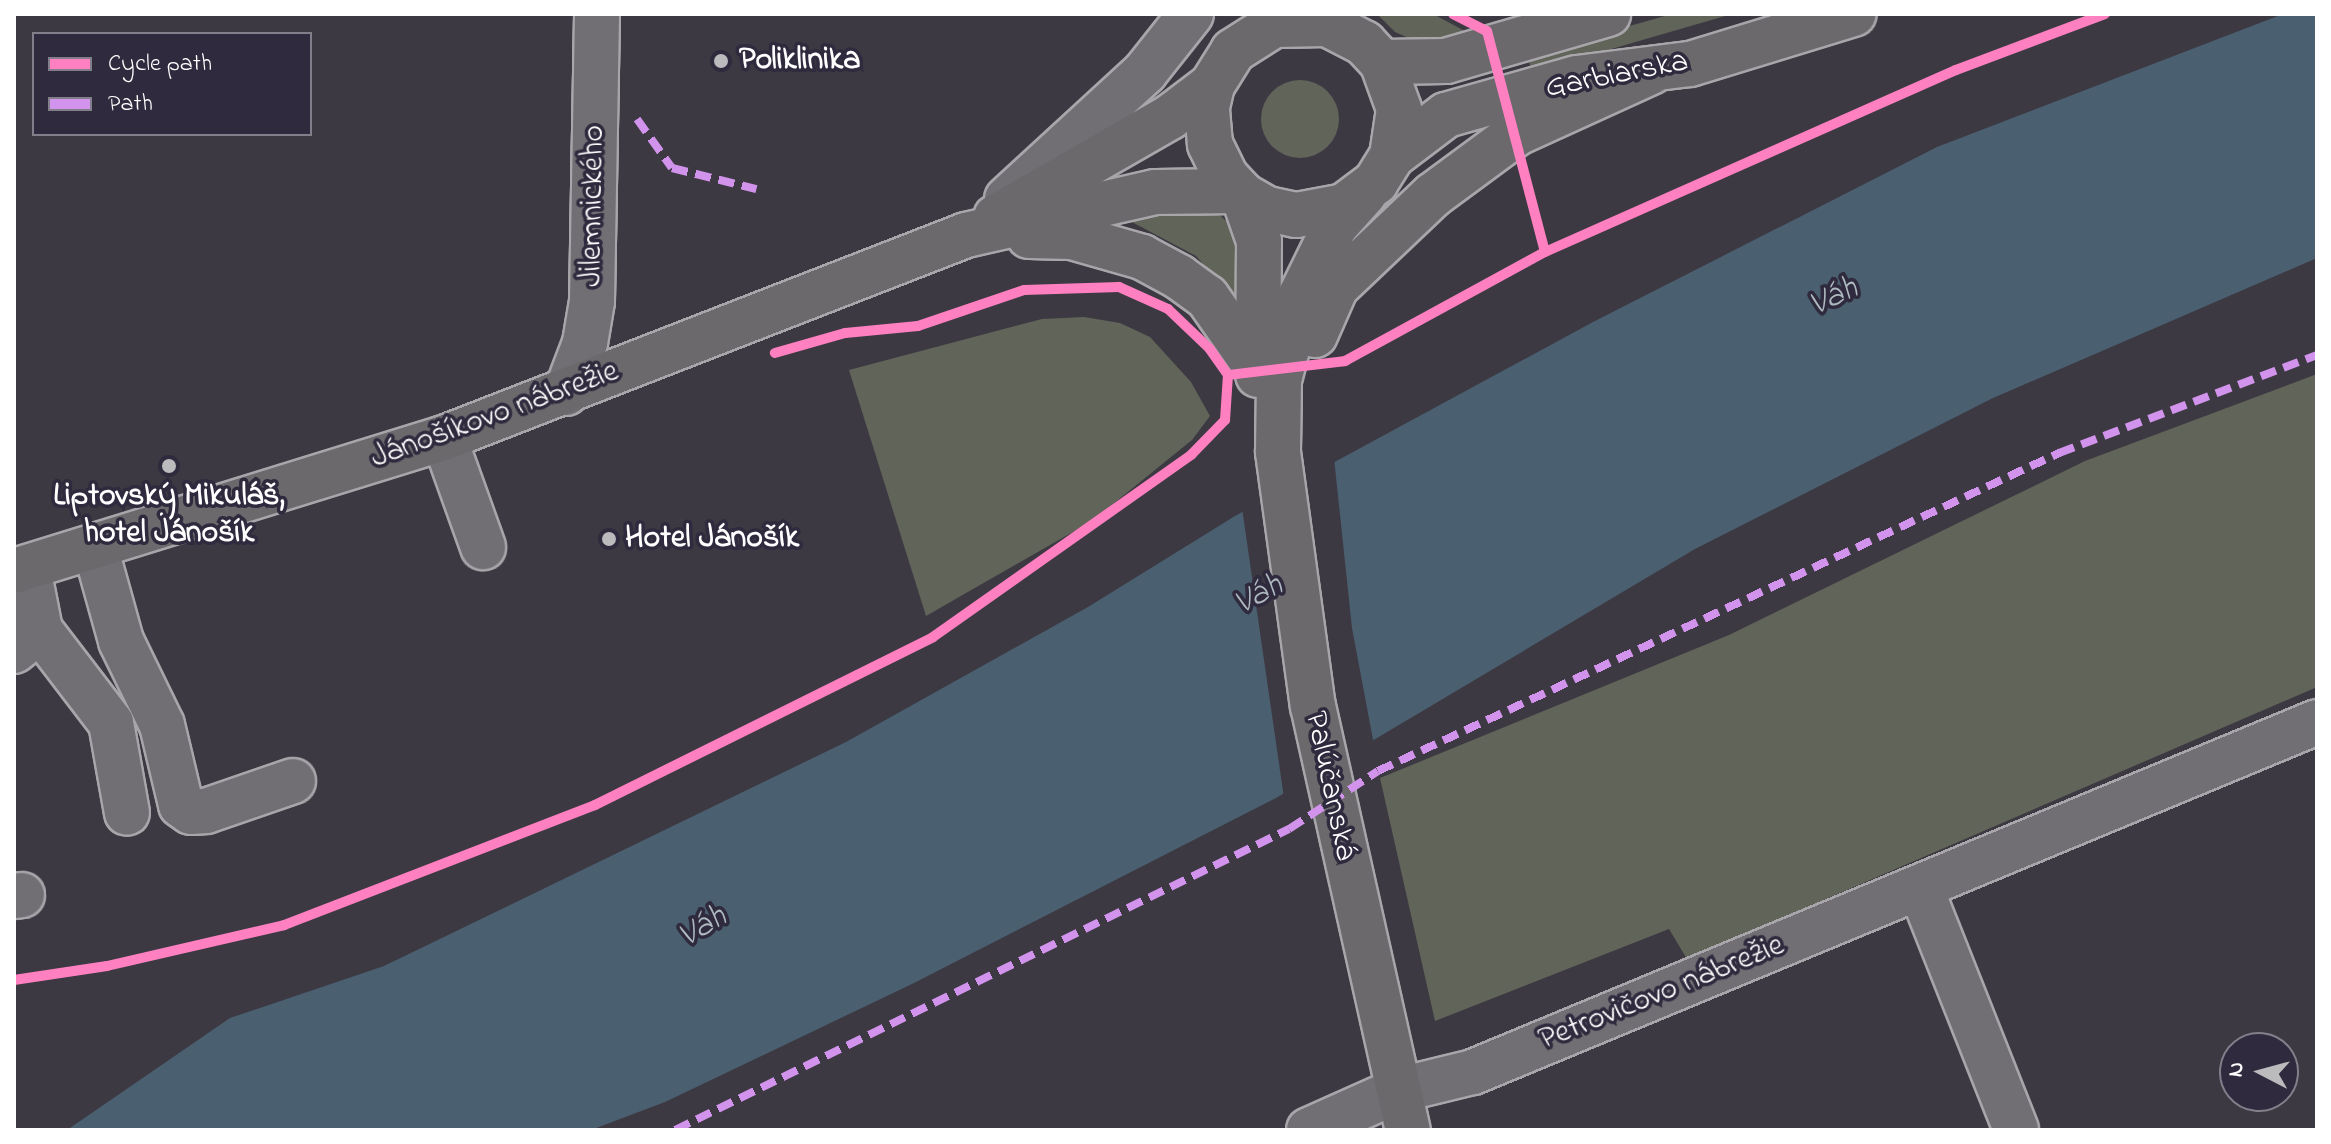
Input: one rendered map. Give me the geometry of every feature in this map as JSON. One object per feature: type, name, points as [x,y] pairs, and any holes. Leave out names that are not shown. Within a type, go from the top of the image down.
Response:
[{"type":"main road","name":"Garbiarska","points":[[1382,62],[1446,61],[1608,14]]},
{"type":"main road","name":"Garbiarska","points":[[1392,156],[1446,115],[1577,78],[1651,72],[1854,14]]},
{"type":"main road","points":[[1341,22],[1382,62],[1399,109],[1392,156],[1364,194],[1327,212],[1296,215],[1267,209],[1240,193],[1210,144],[1206,117],[1212,85],[1233,51],[1257,25],[1341,22]]},
{"type":"main road","points":[[1278,445],[1322,316],[1336,287],[1433,195],[1517,133],[1651,72]]},
{"type":"main road","name":"Jánošíkovo nábrežie","points":[[21,569],[444,438],[966,235],[1170,117],[1212,85]]},
{"type":"main road","name":"Jánošíkovo nábrežie","points":[[966,235],[1155,192],[1240,193]]},
{"type":"main road","name":"Palúčanská","points":[[1240,193],[1259,241],[1258,370],[1278,445]]},
{"type":"main road","name":"Palúčanská","points":[[1364,194],[1335,226],[1301,295],[1279,380],[1278,445],[1295,597],[1336,823],[1404,1110]]},
{"type":"main road","points":[[966,235],[1072,237],[1142,257],[1207,297],[1258,370]]},
{"type":"street","name":"Jilemnického","points":[[566,393],[585,343],[592,301],[597,14]]},
{"type":"street","points":[[966,235],[1145,72],[1191,14]]},
{"type":"street","points":[[444,438],[483,547]]},
{"type":"street","points":[[95,547],[121,641],[162,725],[181,805],[191,812],[206,811],[293,781]]},
{"type":"street","points":[[21,569],[27,641],[111,723],[127,813]]},
{"type":"street","name":"Petrovičovo nábrežie","points":[[1309,1130],[1404,1110],[1473,1072],[2317,722]]},
{"type":"street","points":[[1920,887],[2016,1130]]},
{"type":"shaded area","points":[[1377,14],[1433,14],[1478,38],[1413,40],[1395,32]]},
{"type":"shaded area","points":[[1672,14],[1732,14],[1532,72],[1527,55]]},
{"type":"shaded area","points":[[1292,80],[1308,80],[1322,86],[1333,97],[1339,119],[1333,141],[1322,152],[1308,158],[1292,158],[1278,152],[1267,141],[1261,127],[1261,111],[1267,97],[1278,86]]},
{"type":"shaded area","points":[[1216,211],[1239,234],[1241,273],[1233,297],[1196,256],[1130,221],[1135,213]]},
{"type":"shaded area","points":[[1084,317],[1120,323],[1150,337],[1191,382],[1210,416],[1192,440],[1092,521],[926,616],[849,370],[1042,319]]},
{"type":"shaded area","points":[[2317,374],[2317,687],[1687,959],[1669,929],[1435,1021],[1380,778],[1729,635],[2085,461]]},
{"type":"water","name":"Váh","points":[[2283,14],[2317,14],[2317,258],[1993,398],[1695,549],[1276,798],[912,984],[665,1102],[591,1130],[67,1130],[230,1018],[384,966],[846,742],[1088,607],[1235,516],[1593,322],[1937,147]]},
{"type":"pier","points":[[1334,458],[1352,628],[1374,745],[1284,798],[1242,508]]},
{"type":"marked path","points":[[637,119],[672,168],[756,189]]},
{"type":"marked path","points":[[675,1130],[1289,829],[1378,771],[2059,453],[2317,355]]},
{"type":"cycle path","points":[[1453,14],[1487,31],[1545,252]]},
{"type":"cycle path","points":[[1228,375],[1345,361],[1545,252],[1956,70],[2105,14]]},
{"type":"cycle path","points":[[14,980],[107,966],[284,925],[595,805],[933,637],[1191,455],[1225,420],[1228,375],[1210,349],[1168,309],[1119,287],[1024,290],[918,326],[845,333],[775,353]]},
{"type":"place","name":"Poliklinika","points":[[721,61]]},
{"type":"place","name":"Liptovský Mikuláš, hotel Jánošík","points":[[169,466]]},
{"type":"place","name":"Hotel Jánošík","points":[[609,539]]}]
